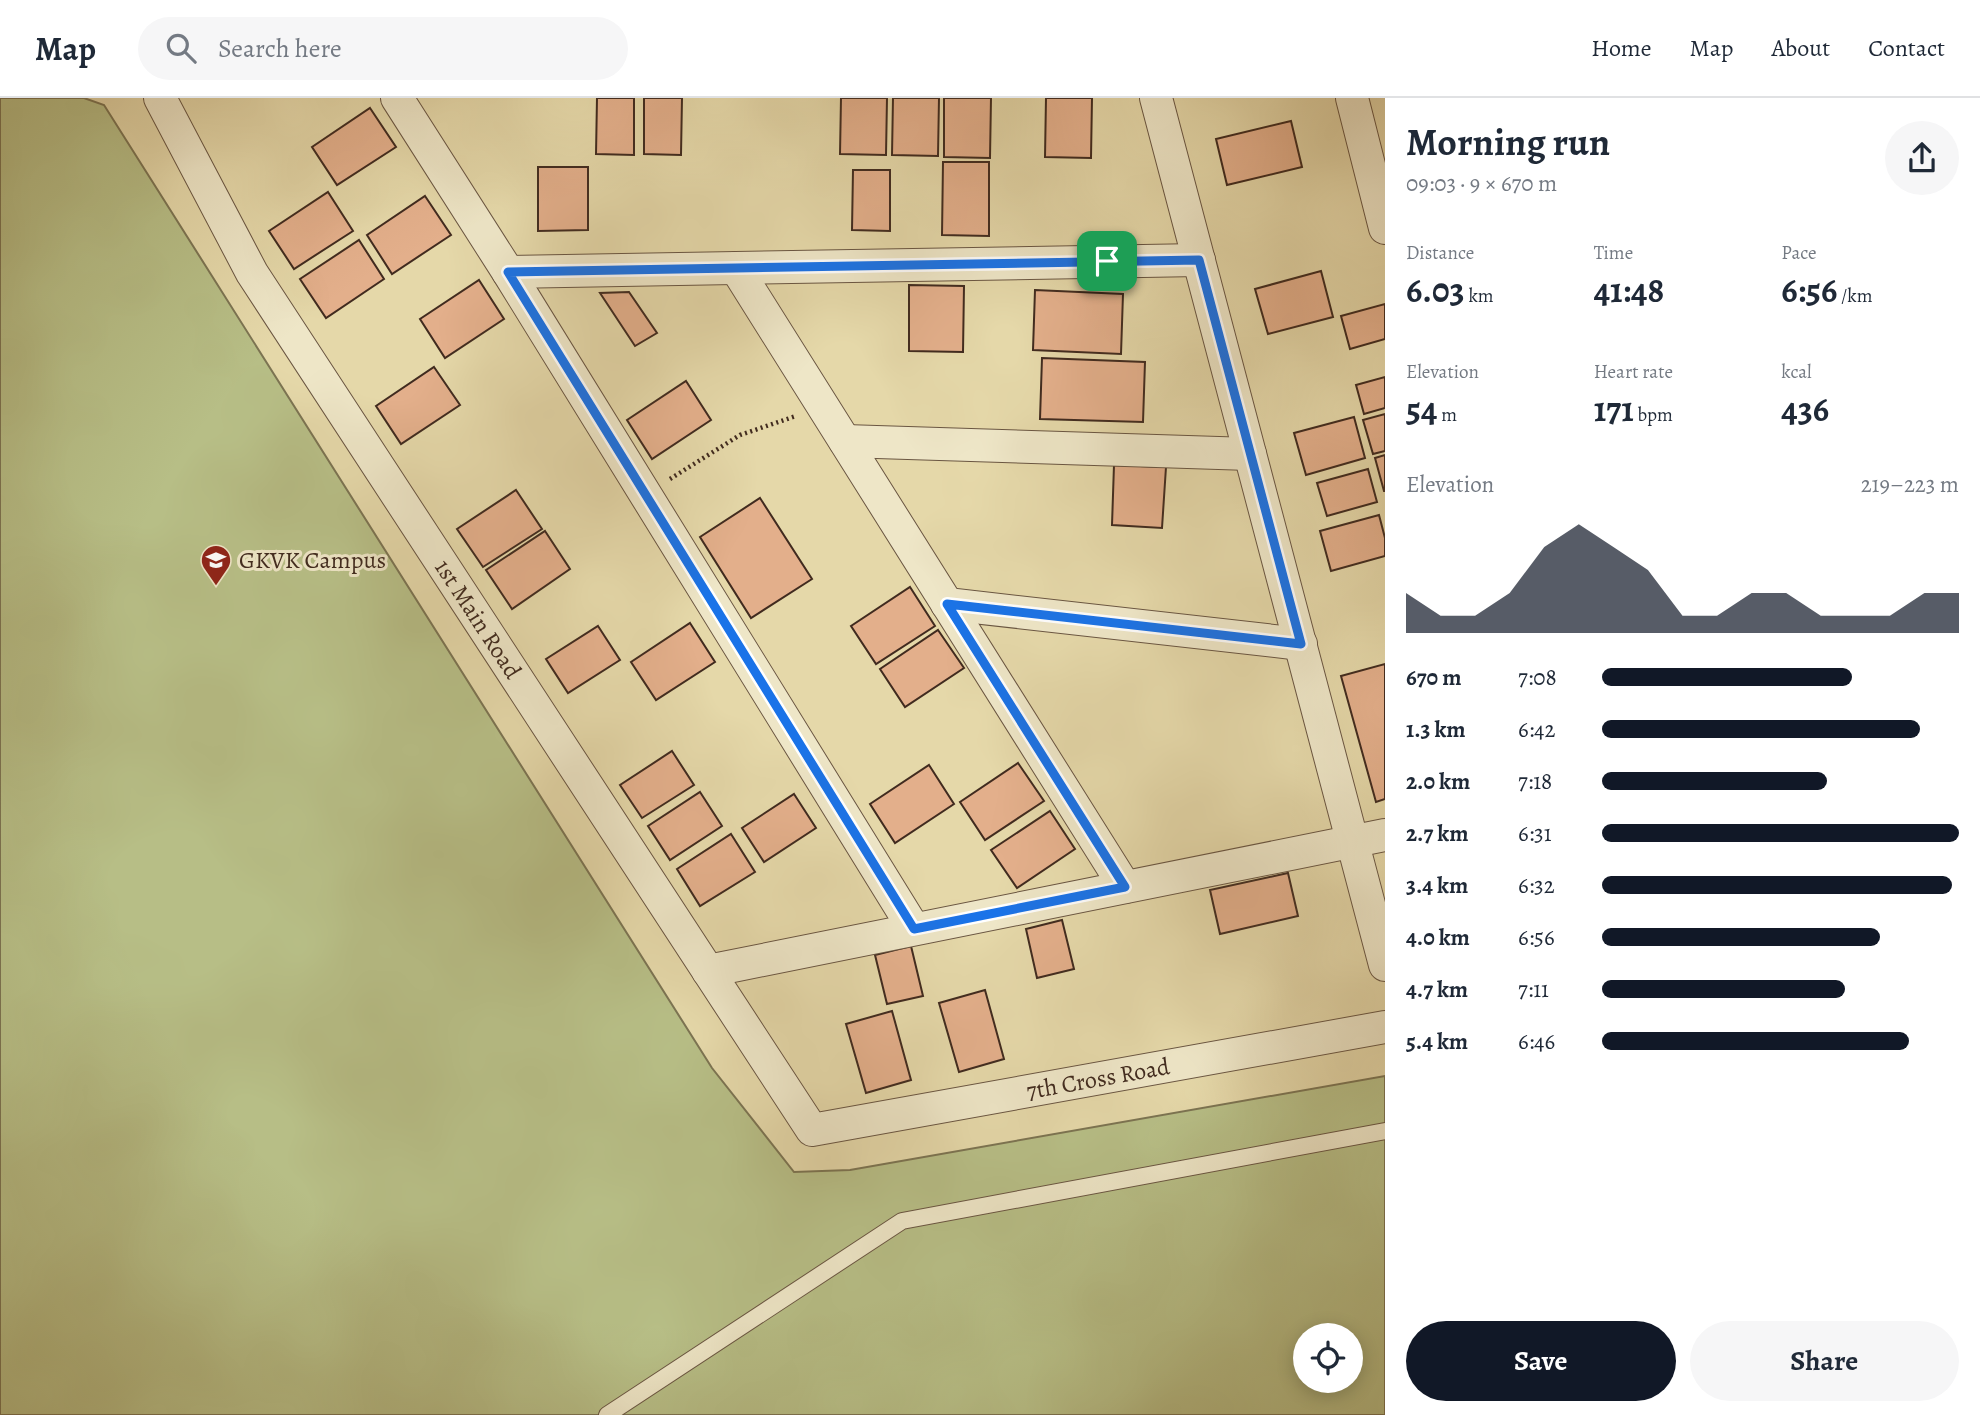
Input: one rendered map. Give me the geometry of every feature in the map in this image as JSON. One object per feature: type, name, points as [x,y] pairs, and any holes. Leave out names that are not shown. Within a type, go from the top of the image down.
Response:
[{"type":"street","name":"1st Main Road","points":[[160,98],[252,272],[811,1130]]},
{"type":"street","points":[[397,98],[508,272],[914,929]]},
{"type":"street","points":[[1156,98],[1385,965]]},
{"type":"street","points":[[1352,98],[1385,228]]},
{"type":"street","points":[[508,272],[1199,260]]},
{"type":"street","points":[[736,268],[1125,887]]},
{"type":"street","points":[[845,442],[1250,454]]},
{"type":"street","points":[[947,604],[1301,644]]},
{"type":"street","points":[[708,971],[1385,835]]},
{"type":"street","name":"7th Cross Road","points":[[811,1130],[1385,1027]]},
{"type":"lane","points":[[607,1415],[902,1221],[1385,1130]]},
{"type":"path","points":[[645,495],[740,435],[824,407]]},
{"type":"green space","name":"GKVK Campus","points":[[0,98],[84,98],[104,105],[712,1068],[794,1172],[850,1170],[1385,1076],[1385,1415],[0,1415]]},
{"type":"building","points":[[597,98],[634,98],[634,155],[596,154]]},
{"type":"building","points":[[644,98],[682,98],[681,155],[644,154]]},
{"type":"building","points":[[841,98],[887,98],[886,155],[840,154]]},
{"type":"building","points":[[893,98],[939,98],[938,156],[892,155]]},
{"type":"building","points":[[944,98],[991,98],[990,158],[944,157]]},
{"type":"building","points":[[1046,98],[1092,98],[1091,158],[1045,157]]},
{"type":"building","points":[[370,108],[396,147],[337,185],[312,147]]},
{"type":"building","points":[[1291,121],[1302,167],[1227,185],[1216,139]]},
{"type":"building","points":[[943,162],[989,162],[989,236],[942,235]]},
{"type":"building","points":[[538,167],[588,167],[588,230],[538,231]]},
{"type":"building","points":[[853,170],[890,170],[890,231],[852,230]]},
{"type":"building","points":[[328,192],[353,231],[294,269],[269,231]]},
{"type":"building","points":[[425,196],[451,235],[392,274],[367,235]]},
{"type":"building","points":[[359,240],[384,279],[326,318],[300,279]]},
{"type":"building","points":[[1321,271],[1333,317],[1268,334],[1255,289]]},
{"type":"building","points":[[479,280],[504,319],[445,358],[420,319]]},
{"type":"building","points":[[909,285],[964,286],[963,352],[909,351]]},
{"type":"building","points":[[1035,290],[1123,294],[1121,354],[1033,350]]},
{"type":"building","points":[[629,292],[657,333],[635,346],[600,293]]},
{"type":"building","points":[[1385,304],[1385,339],[1350,349],[1341,316]]},
{"type":"building","points":[[1042,358],[1145,362],[1143,422],[1040,419]]},
{"type":"building","points":[[434,367],[460,405],[401,444],[376,406]]},
{"type":"building","points":[[1385,377],[1385,408],[1364,414],[1356,385]]},
{"type":"building","points":[[686,381],[711,420],[652,459],[627,420]]},
{"type":"building","points":[[1385,414],[1385,451],[1373,454],[1363,420]]},
{"type":"building","points":[[1354,417],[1365,458],[1306,475],[1294,433]]},
{"type":"building","points":[[1385,455],[1385,491],[1384,491],[1375,458]]},
{"type":"building","points":[[1114,465],[1166,467],[1162,528],[1112,525]]},
{"type":"building","points":[[1368,469],[1377,502],[1327,516],[1317,483]]},
{"type":"building","points":[[516,490],[542,529],[483,567],[457,529]]},
{"type":"building","points":[[760,498],[812,579],[751,618],[700,537]]},
{"type":"building","points":[[1379,515],[1385,538],[1385,556],[1331,571],[1320,531]]},
{"type":"building","points":[[545,531],[570,569],[512,609],[486,570]]},
{"type":"building","points":[[910,587],[935,626],[876,664],[851,626]]},
{"type":"building","points":[[690,623],[715,662],[656,700],[631,662]]},
{"type":"building","points":[[598,626],[620,660],[568,693],[546,659]]},
{"type":"building","points":[[938,630],[964,668],[905,707],[880,669]]},
{"type":"building","points":[[1385,664],[1385,799],[1376,802],[1341,676]]},
{"type":"building","points":[[672,751],[694,785],[642,818],[620,785]]},
{"type":"building","points":[[1018,763],[1044,801],[985,840],[960,802]]},
{"type":"building","points":[[929,765],[954,804],[895,843],[870,804]]},
{"type":"building","points":[[700,792],[722,826],[670,860],[648,826]]},
{"type":"building","points":[[794,794],[816,828],[764,862],[742,828]]},
{"type":"building","points":[[1050,811],[1075,849],[1017,888],[991,850]]},
{"type":"building","points":[[731,834],[755,872],[700,906],[677,869]]},
{"type":"building","points":[[1288,873],[1298,916],[1220,934],[1210,890]]},
{"type":"building","points":[[1062,920],[1074,969],[1037,978],[1026,929]]},
{"type":"building","points":[[911,946],[923,996],[887,1004],[875,955]]},
{"type":"building","points":[[985,990],[1004,1059],[959,1072],[939,1003]]},
{"type":"building","points":[[892,1011],[911,1080],[866,1093],[846,1024]]},
{"type":"place","name":"GKVK Campus","points":[[216,587]]},
{"type":"route","points":[[1199,260],[1301,644],[947,604],[1125,887],[914,929],[508,272],[1107,261],[1199,260]]}]
